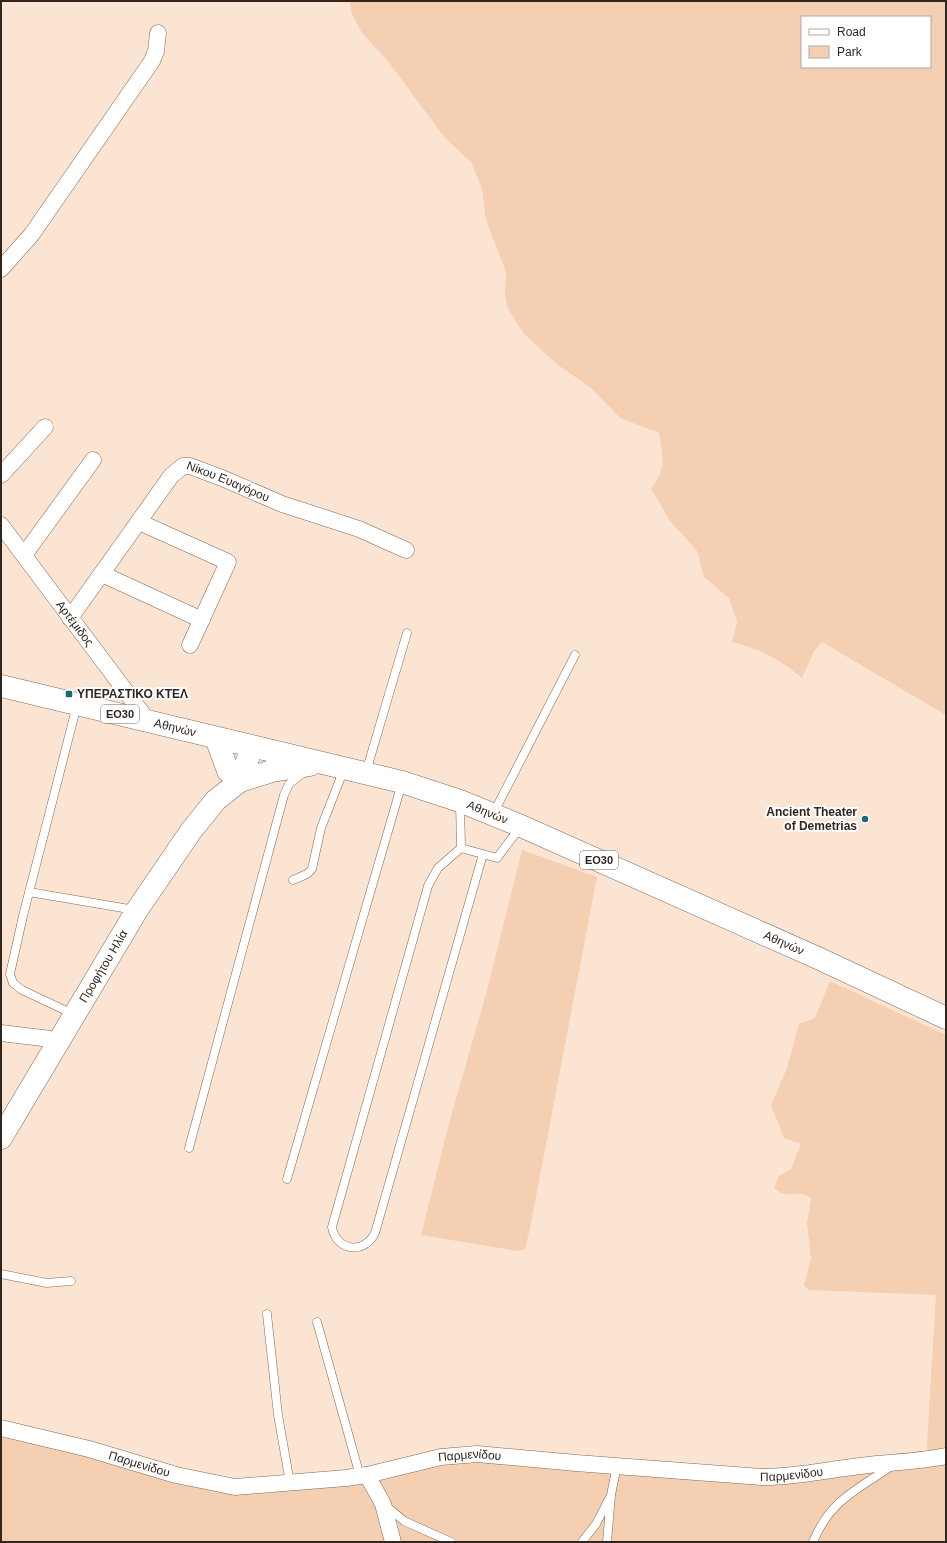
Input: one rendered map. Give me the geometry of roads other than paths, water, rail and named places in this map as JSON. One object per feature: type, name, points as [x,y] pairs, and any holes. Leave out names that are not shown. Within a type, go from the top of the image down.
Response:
[{"type":"main road","name":"Αθηνών","points":[[1,686],[148,720],[321,764],[402,782],[460,801],[521,826],[820,959],[946,1018]]},
{"type":"main road","points":[[216,738],[234,776]]},
{"type":"main road","points":[[234,776],[245,745]]},
{"type":"main road","points":[[234,776],[321,764]]},
{"type":"main road","name":"Προφήτου Ηλία","points":[[1,1138],[138,910],[191,831],[234,776]]},
{"type":"street","points":[[1,269],[32,234],[152,61],[156,51],[158,33]]},
{"type":"street","points":[[1,475],[45,428]]},
{"type":"street","points":[[24,555],[93,460]]},
{"type":"street","name":"Νίκου Ευαγόρου","points":[[70,618],[175,471],[186,465],[282,504],[359,530],[406,550]]},
{"type":"street","points":[[139,522],[228,562],[190,646]]},
{"type":"street","name":"Αρτέμιδος","points":[[1,525],[148,720]]},
{"type":"street","points":[[102,574],[202,620]]},
{"type":"street","points":[[1,1033],[59,1040]]},
{"type":"street","name":"Παρμενίδου","points":[[1,1428],[89,1449],[176,1475],[235,1488],[363,1476],[458,1454],[477,1454],[576,1464],[617,1465],[762,1477],[784,1477],[861,1466],[895,1464],[946,1456]]},
{"type":"street","points":[[363,1476],[384,1504],[393,1542]]},
{"type":"lane","points":[[365,773],[407,633]]},
{"type":"lane","points":[[493,814],[575,655]]},
{"type":"lane","points":[[74,1015],[22,990],[14,983],[10,974],[29,892],[77,704]]},
{"type":"lane","points":[[189,1148],[284,795],[288,784],[296,777],[321,764]]},
{"type":"lane","points":[[293,880],[307,874],[312,869],[321,828],[344,768]]},
{"type":"lane","points":[[287,1180],[402,782]]},
{"type":"lane","points":[[460,801],[461,848]]},
{"type":"lane","points":[[461,848],[497,858],[521,826]]},
{"type":"lane","points":[[461,848],[438,868],[428,886],[332,1227],[339,1242],[349,1247],[362,1247],[367,1244],[375,1233],[483,854]]},
{"type":"lane","points":[[29,892],[138,910]]},
{"type":"lane","points":[[1,1274],[47,1283],[71,1280]]},
{"type":"lane","points":[[267,1314],[278,1415],[290,1483]]},
{"type":"lane","points":[[317,1322],[363,1476]]},
{"type":"lane","points":[[813,1542],[820,1524],[845,1496],[895,1464]]},
{"type":"lane","points":[[608,1542],[611,1494],[617,1465]]},
{"type":"lane","points":[[582,1542],[596,1524],[611,1494]]},
{"type":"lane","points":[[384,1504],[404,1521],[451,1542]]},
{"type":"place","name":"ΥΠΕΡΑΣΤΙΚΟ ΚΤΕΛ","points":[[69,694]]},
{"type":"place","name":"Ancient Theater of Demetrias","points":[[865,819]]}]
